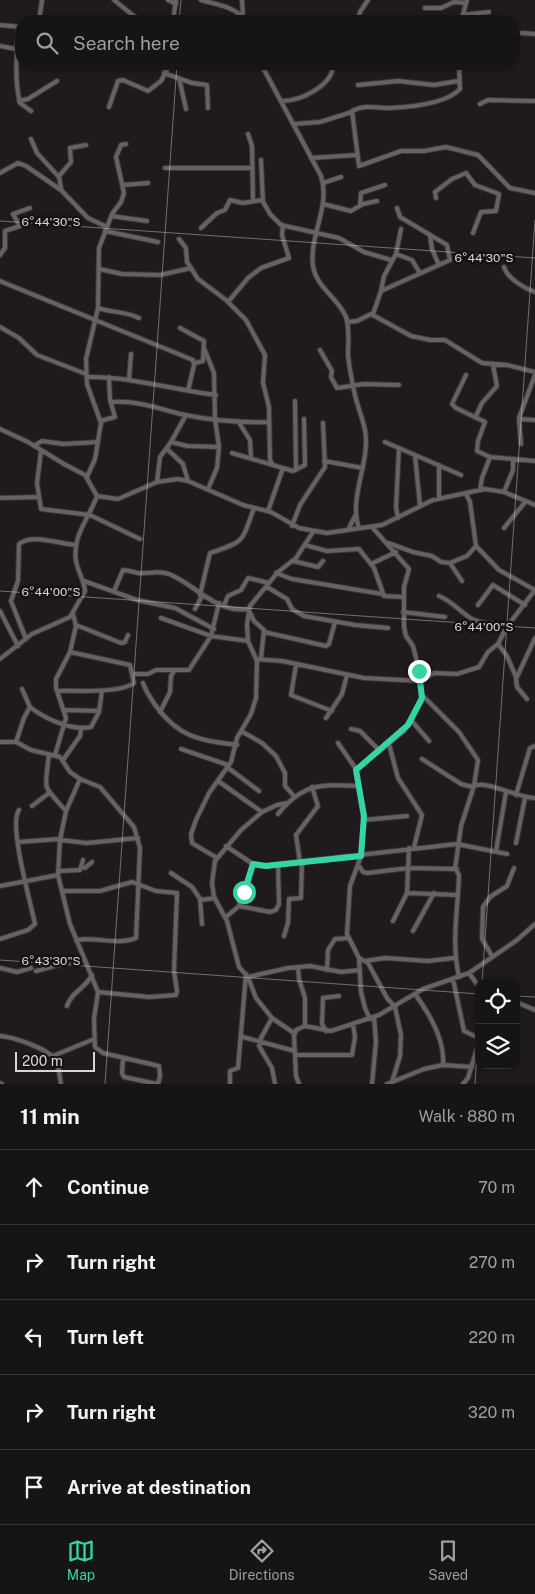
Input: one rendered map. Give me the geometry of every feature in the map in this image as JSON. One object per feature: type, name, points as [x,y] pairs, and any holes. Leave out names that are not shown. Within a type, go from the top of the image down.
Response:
[{"type":"street","points":[[40,15],[41,0]]},
{"type":"street","points":[[114,0],[133,15]]},
{"type":"street","points":[[122,5],[127,0]]},
{"type":"street","points":[[168,0],[176,2],[174,15]]},
{"type":"street","points":[[201,0],[234,11],[238,15]]},
{"type":"street","points":[[242,0],[243,15]]},
{"type":"street","points":[[359,15],[368,0]]},
{"type":"street","points":[[425,8],[441,8],[454,2],[466,1],[463,15]]},
{"type":"street","points":[[479,15],[489,12]]},
{"type":"street","points":[[0,25],[15,26]]},
{"type":"street","points":[[521,33],[535,34]]},
{"type":"street","points":[[0,46],[15,49]]},
{"type":"street","points":[[16,70],[19,101],[31,111]]},
{"type":"street","points":[[264,70],[311,158],[323,183],[325,192],[316,233],[314,271],[347,322],[353,386],[365,431],[363,468],[356,515],[348,530]]},
{"type":"street","points":[[282,101],[303,95],[326,83],[332,70]]},
{"type":"street","points":[[294,124],[320,122],[369,106],[393,108],[451,98],[460,89],[459,70]]},
{"type":"street","points":[[109,107],[118,81],[123,80],[148,91],[161,81],[165,72],[179,78],[207,85],[208,108]]},
{"type":"street","points":[[179,78],[182,100],[186,110]]},
{"type":"street","points":[[19,101],[28,99],[57,81]]},
{"type":"street","points":[[358,85],[398,81],[434,85],[458,81]]},
{"type":"street","points":[[480,104],[488,100],[535,101]]},
{"type":"street","points":[[352,112],[359,167],[405,150],[424,151],[445,147],[464,151],[483,159],[510,188],[535,193]]},
{"type":"street","points":[[248,134],[252,146],[253,201]]},
{"type":"street","points":[[31,139],[37,153],[59,177],[61,190]]},
{"type":"street","points":[[88,477],[95,459],[100,421],[89,391],[86,376],[86,356],[98,308],[99,250],[111,216],[122,199],[123,185],[116,156],[121,145],[126,144]]},
{"type":"street","points":[[59,177],[71,162],[70,148],[86,145]]},
{"type":"street","points":[[311,158],[357,155]]},
{"type":"street","points":[[261,160],[263,202],[270,214],[283,225],[341,239],[364,252],[391,260]]},
{"type":"street","points":[[0,173],[21,164],[61,190],[88,218],[106,229],[158,242]]},
{"type":"street","points":[[165,168],[251,168]]},
{"type":"street","points":[[436,198],[435,192],[440,187],[466,173],[475,185],[499,194],[510,188]]},
{"type":"street","points":[[323,183],[341,177]]},
{"type":"street","points":[[123,185],[148,183]]},
{"type":"street","points":[[360,206],[361,193],[385,185]]},
{"type":"street","points":[[473,233],[481,212],[486,210],[496,211],[499,194]]},
{"type":"street","points":[[201,228],[217,213],[225,210],[230,200],[243,204],[253,201],[263,202]]},
{"type":"street","points":[[323,204],[351,211],[377,201]]},
{"type":"street","points":[[0,230],[5,231],[20,226],[14,214],[30,208]]},
{"type":"street","points":[[381,291],[449,261],[448,246],[400,217],[397,208]]},
{"type":"street","points":[[111,216],[147,221]]},
{"type":"street","points":[[228,302],[248,278],[261,268],[289,258],[282,235],[283,225]]},
{"type":"street","points":[[372,314],[391,260],[396,254],[401,229]]},
{"type":"street","points":[[0,255],[4,248],[5,231]]},
{"type":"street","points":[[430,236],[432,249],[440,265]]},
{"type":"street","points":[[179,239],[186,248],[187,261],[200,282],[228,302],[246,320],[265,355],[263,384],[268,401],[270,460],[273,465]]},
{"type":"street","points":[[396,254],[412,260],[420,273]]},
{"type":"street","points":[[504,267],[508,275],[526,289],[535,292]]},
{"type":"street","points":[[99,268],[122,274],[160,276],[191,268]]},
{"type":"street","points":[[0,281],[186,357],[195,363],[203,361],[204,348]]},
{"type":"street","points":[[98,308],[111,312],[127,313],[139,318]]},
{"type":"street","points":[[347,322],[372,314],[409,335],[430,340],[445,340],[477,361],[493,366],[507,365],[535,373],[519,419],[521,444]]},
{"type":"street","points":[[0,327],[44,358],[86,376],[109,377],[216,395]]},
{"type":"street","points":[[180,328],[202,339],[204,348],[213,365],[216,395],[215,419],[219,447],[217,468],[208,488]]},
{"type":"street","points":[[320,350],[332,371],[331,377],[336,386],[341,389],[364,384],[399,385]]},
{"type":"street","points":[[129,380],[131,354]]},
{"type":"street","points":[[188,391],[195,363]]},
{"type":"street","points":[[476,416],[482,403],[497,386],[493,366]]},
{"type":"street","points":[[466,375],[453,400],[453,406],[476,416],[485,423],[478,441],[477,451],[490,457],[535,461]]},
{"type":"street","points":[[100,421],[115,418],[110,400],[109,377]]},
{"type":"street","points":[[112,402],[128,401],[215,419],[270,422]]},
{"type":"street","points":[[295,401],[296,470]]},
{"type":"street","points":[[157,482],[160,459],[172,442],[186,414]]},
{"type":"street","points":[[232,453],[296,470],[305,465],[304,419]]},
{"type":"street","points":[[519,419],[535,420]]},
{"type":"street","points":[[238,421],[250,440],[251,458]]},
{"type":"street","points":[[292,526],[300,505],[325,467],[324,423]]},
{"type":"street","points":[[0,429],[88,477],[97,496],[90,515],[81,527],[76,545],[76,562],[84,581],[85,592],[73,614],[63,622],[40,630],[0,659]]},
{"type":"street","points":[[34,446],[42,441],[63,444],[98,442]]},
{"type":"street","points":[[172,442],[187,446],[219,447]]},
{"type":"street","points":[[385,442],[461,474]]},
{"type":"street","points":[[398,518],[396,507],[399,448]]},
{"type":"street","points":[[167,449],[183,464],[188,481]]},
{"type":"street","points":[[41,451],[37,472],[38,497],[42,510],[90,515],[140,539]]},
{"type":"street","points":[[415,456],[420,506]]},
{"type":"street","points":[[480,490],[482,478],[490,457]]},
{"type":"street","points":[[504,492],[513,470],[513,459]]},
{"type":"street","points":[[324,461],[363,468]]},
{"type":"street","points":[[439,465],[439,499]]},
{"type":"street","points":[[268,511],[283,468]]},
{"type":"street","points":[[97,496],[120,499],[157,482],[178,479],[208,488],[229,499],[254,508],[268,511],[292,526],[313,532],[336,532],[372,527],[398,518],[420,506],[439,499],[480,490],[492,489],[504,492],[533,504],[535,498]]},
{"type":"street","points":[[258,659],[347,675],[421,681],[434,672],[454,675],[476,668],[498,644],[507,627],[535,590],[499,570],[476,546],[470,502],[466,494]]},
{"type":"street","points":[[0,498],[38,497]]},
{"type":"street","points":[[504,528],[526,501]]},
{"type":"street","points":[[195,609],[201,596],[210,554],[232,547],[241,540],[254,508]]},
{"type":"street","points":[[356,515],[359,528]]},
{"type":"street","points":[[356,769],[404,731],[422,694],[413,646],[405,633],[403,596],[404,585],[410,570],[372,527]]},
{"type":"street","points":[[258,659],[248,641],[248,609],[276,574],[293,561],[313,532]]},
{"type":"street","points":[[26,639],[11,601],[18,581],[18,545],[31,540],[76,545]]},
{"type":"street","points":[[386,542],[413,552],[432,556],[441,562],[450,563],[467,556],[476,546]]},
{"type":"street","points":[[305,545],[327,551],[358,548],[371,564],[382,594]]},
{"type":"street","points":[[371,564],[396,552]]},
{"type":"street","points":[[293,561],[318,567],[323,561]]},
{"type":"street","points":[[450,563],[462,581]]},
{"type":"street","points":[[114,591],[123,570],[141,573],[153,571],[171,575],[201,596],[234,610],[248,609]]},
{"type":"street","points":[[276,574],[292,579],[382,594],[388,598],[403,596]]},
{"type":"street","points":[[224,605],[228,596],[241,590],[249,578],[268,585],[287,599],[294,611],[304,616],[335,622],[388,628]]},
{"type":"street","points":[[84,581],[144,601],[175,608],[214,629]]},
{"type":"street","points":[[478,605],[492,585],[525,605]]},
{"type":"street","points":[[439,596],[474,620],[507,627]]},
{"type":"street","points":[[133,674],[148,674],[154,670],[174,671],[190,669],[211,636],[219,603]]},
{"type":"street","points":[[248,609],[254,621],[264,632],[326,646],[329,644],[335,622]]},
{"type":"street","points":[[0,611],[18,646]]},
{"type":"street","points":[[403,612],[445,617]]},
{"type":"street","points":[[55,755],[65,725],[65,710],[57,691],[56,678],[70,652],[76,625],[73,614]]},
{"type":"street","points":[[161,618],[211,636],[248,641]]},
{"type":"street","points":[[76,625],[122,644],[128,635]]},
{"type":"street","points":[[218,858],[199,849],[192,843],[191,839],[196,820],[209,793],[228,766],[256,698],[258,659],[264,632]]},
{"type":"street","points":[[516,677],[535,638]]},
{"type":"street","points":[[498,644],[507,656],[518,686],[527,699]]},
{"type":"street","points":[[57,691],[102,691],[134,683],[130,664],[70,652]]},
{"type":"street","points":[[296,665],[292,695],[332,711]]},
{"type":"street","points":[[160,712],[170,692],[171,676],[174,671]]},
{"type":"street","points":[[326,718],[342,694],[347,675]]},
{"type":"street","points":[[143,682],[160,712],[173,726],[188,736],[236,745]]},
{"type":"street","points":[[22,689],[30,707],[43,716],[81,729],[91,727],[99,710],[102,691]]},
{"type":"street","points":[[422,694],[459,732],[478,760],[473,787],[457,844],[457,869],[459,875],[453,937],[454,958],[459,977]]},
{"type":"street","points":[[16,742],[30,707]]},
{"type":"street","points":[[65,710],[99,710]]},
{"type":"street","points":[[411,720],[429,741]]},
{"type":"street","points":[[63,760],[80,736],[81,729]]},
{"type":"street","points":[[351,729],[360,731],[380,751]]},
{"type":"street","points":[[241,731],[262,743],[276,756],[285,773],[285,786],[294,796]]},
{"type":"street","points":[[0,742],[16,742],[31,750],[55,755],[63,760],[70,772],[80,779],[100,787],[129,820],[137,833],[140,848],[136,938],[125,940],[98,938],[76,940]]},
{"type":"street","points":[[338,743],[356,769],[364,820],[359,866],[352,877],[350,886],[347,926],[348,938],[359,958],[364,1003],[372,1018],[376,1042],[372,1084]]},
{"type":"street","points":[[389,744],[398,778],[422,815],[412,847],[408,894],[393,921]]},
{"type":"street","points":[[516,795],[527,755],[530,748],[535,746]]},
{"type":"street","points":[[181,749],[228,766],[258,791]]},
{"type":"street","points":[[49,754],[45,781],[49,794],[66,811]]},
{"type":"street","points":[[422,759],[460,784],[473,787],[482,784],[525,798],[535,798]]},
{"type":"street","points":[[80,779],[66,811],[60,840],[58,873],[70,924],[98,992],[94,1040],[99,1051],[159,1066],[160,1076],[157,1084],[124,1077],[122,1073],[123,1058]]},
{"type":"street","points":[[218,781],[262,812]]},
{"type":"street","points":[[278,814],[294,796],[312,787],[359,786]]},
{"type":"street","points":[[284,936],[288,923],[289,900],[301,898],[301,862],[296,835],[318,806],[312,787]]},
{"type":"street","points":[[496,851],[506,792]]},
{"type":"street","points":[[32,806],[49,794]]},
{"type":"street","points":[[516,844],[525,798]]},
{"type":"street","points":[[288,802],[262,812],[226,846],[218,858],[212,873],[215,898],[226,917],[240,967],[247,976],[258,1002],[272,1018],[294,1033]]},
{"type":"street","points":[[0,938],[28,930],[35,924],[18,842],[16,816],[19,810]]},
{"type":"street","points":[[364,820],[407,816]]},
{"type":"street","points":[[18,842],[60,840],[80,843],[138,838]]},
{"type":"street","points":[[226,846],[253,864],[301,862],[361,856],[412,847],[457,844],[507,854]]},
{"type":"street","points":[[82,868],[83,860]]},
{"type":"street","points":[[0,886],[58,873],[77,871],[92,862]]},
{"type":"street","points":[[226,917],[239,906],[253,864]]},
{"type":"street","points":[[239,906],[270,912],[276,910],[278,904],[278,864]]},
{"type":"street","points":[[359,866],[363,872],[368,873],[409,868],[457,869]]},
{"type":"street","points":[[492,956],[482,939],[483,907],[490,897],[507,886],[514,868]]},
{"type":"street","points":[[171,873],[191,886],[200,899],[202,924]]},
{"type":"street","points":[[63,892],[100,891],[129,882],[139,883],[156,891],[177,893],[174,971],[176,993],[174,996],[162,997],[98,992]]},
{"type":"street","points":[[408,894],[434,893],[457,895]]},
{"type":"street","points":[[413,931],[434,893]]},
{"type":"street","points":[[200,899],[215,898]]},
{"type":"street","points":[[294,1033],[305,1026],[326,1031],[341,1029],[372,1018],[395,1007],[415,994],[469,972],[517,940],[535,924]]},
{"type":"street","points":[[327,970],[330,945],[336,939],[348,938]]},
{"type":"street","points":[[36,971],[84,958]]},
{"type":"street","points":[[359,958],[366,961],[384,958],[428,961],[454,958]]},
{"type":"street","points":[[366,961],[395,1007],[401,1035],[400,1056],[390,1083]]},
{"type":"street","points":[[247,976],[310,966],[341,972],[360,970]]},
{"type":"street","points":[[0,968],[17,972],[31,968]]},
{"type":"street","points":[[298,968],[299,979],[305,998],[305,1026]]},
{"type":"street","points":[[469,972],[475,981]]},
{"type":"street","points":[[67,1006],[72,994],[86,985],[92,975]]},
{"type":"street","points":[[230,1084],[230,1070],[238,1068],[247,976]]},
{"type":"street","points":[[453,979],[464,1031],[475,1036]]},
{"type":"street","points":[[322,991],[322,1024],[326,1031]]},
{"type":"street","points":[[415,994],[429,1016],[440,1042],[444,1065]]},
{"type":"street","points":[[323,998],[339,996]]},
{"type":"street","points":[[520,1004],[535,1010]]},
{"type":"street","points":[[272,1018],[259,1042],[262,1053],[272,1068],[274,1084]]},
{"type":"street","points":[[242,1037],[295,1053],[352,1055],[355,1037],[353,1024]]},
{"type":"street","points":[[294,1033],[296,1076],[300,1084]]},
{"type":"street","points":[[0,1036],[20,1040],[52,1056],[59,1068],[61,1084]]},
{"type":"street","points":[[52,1056],[94,1040]]},
{"type":"street","points":[[463,1084],[468,1078],[475,1056]]},
{"type":"street","points":[[390,1083],[424,1069],[444,1065],[472,1067]]},
{"type":"street","points":[[403,1078],[403,1084]]},
{"type":"route","points":[[244,892],[248,885],[253,864],[266,866],[361,856],[364,816],[356,770],[389,744],[408,725],[422,698],[419,671]]}]
